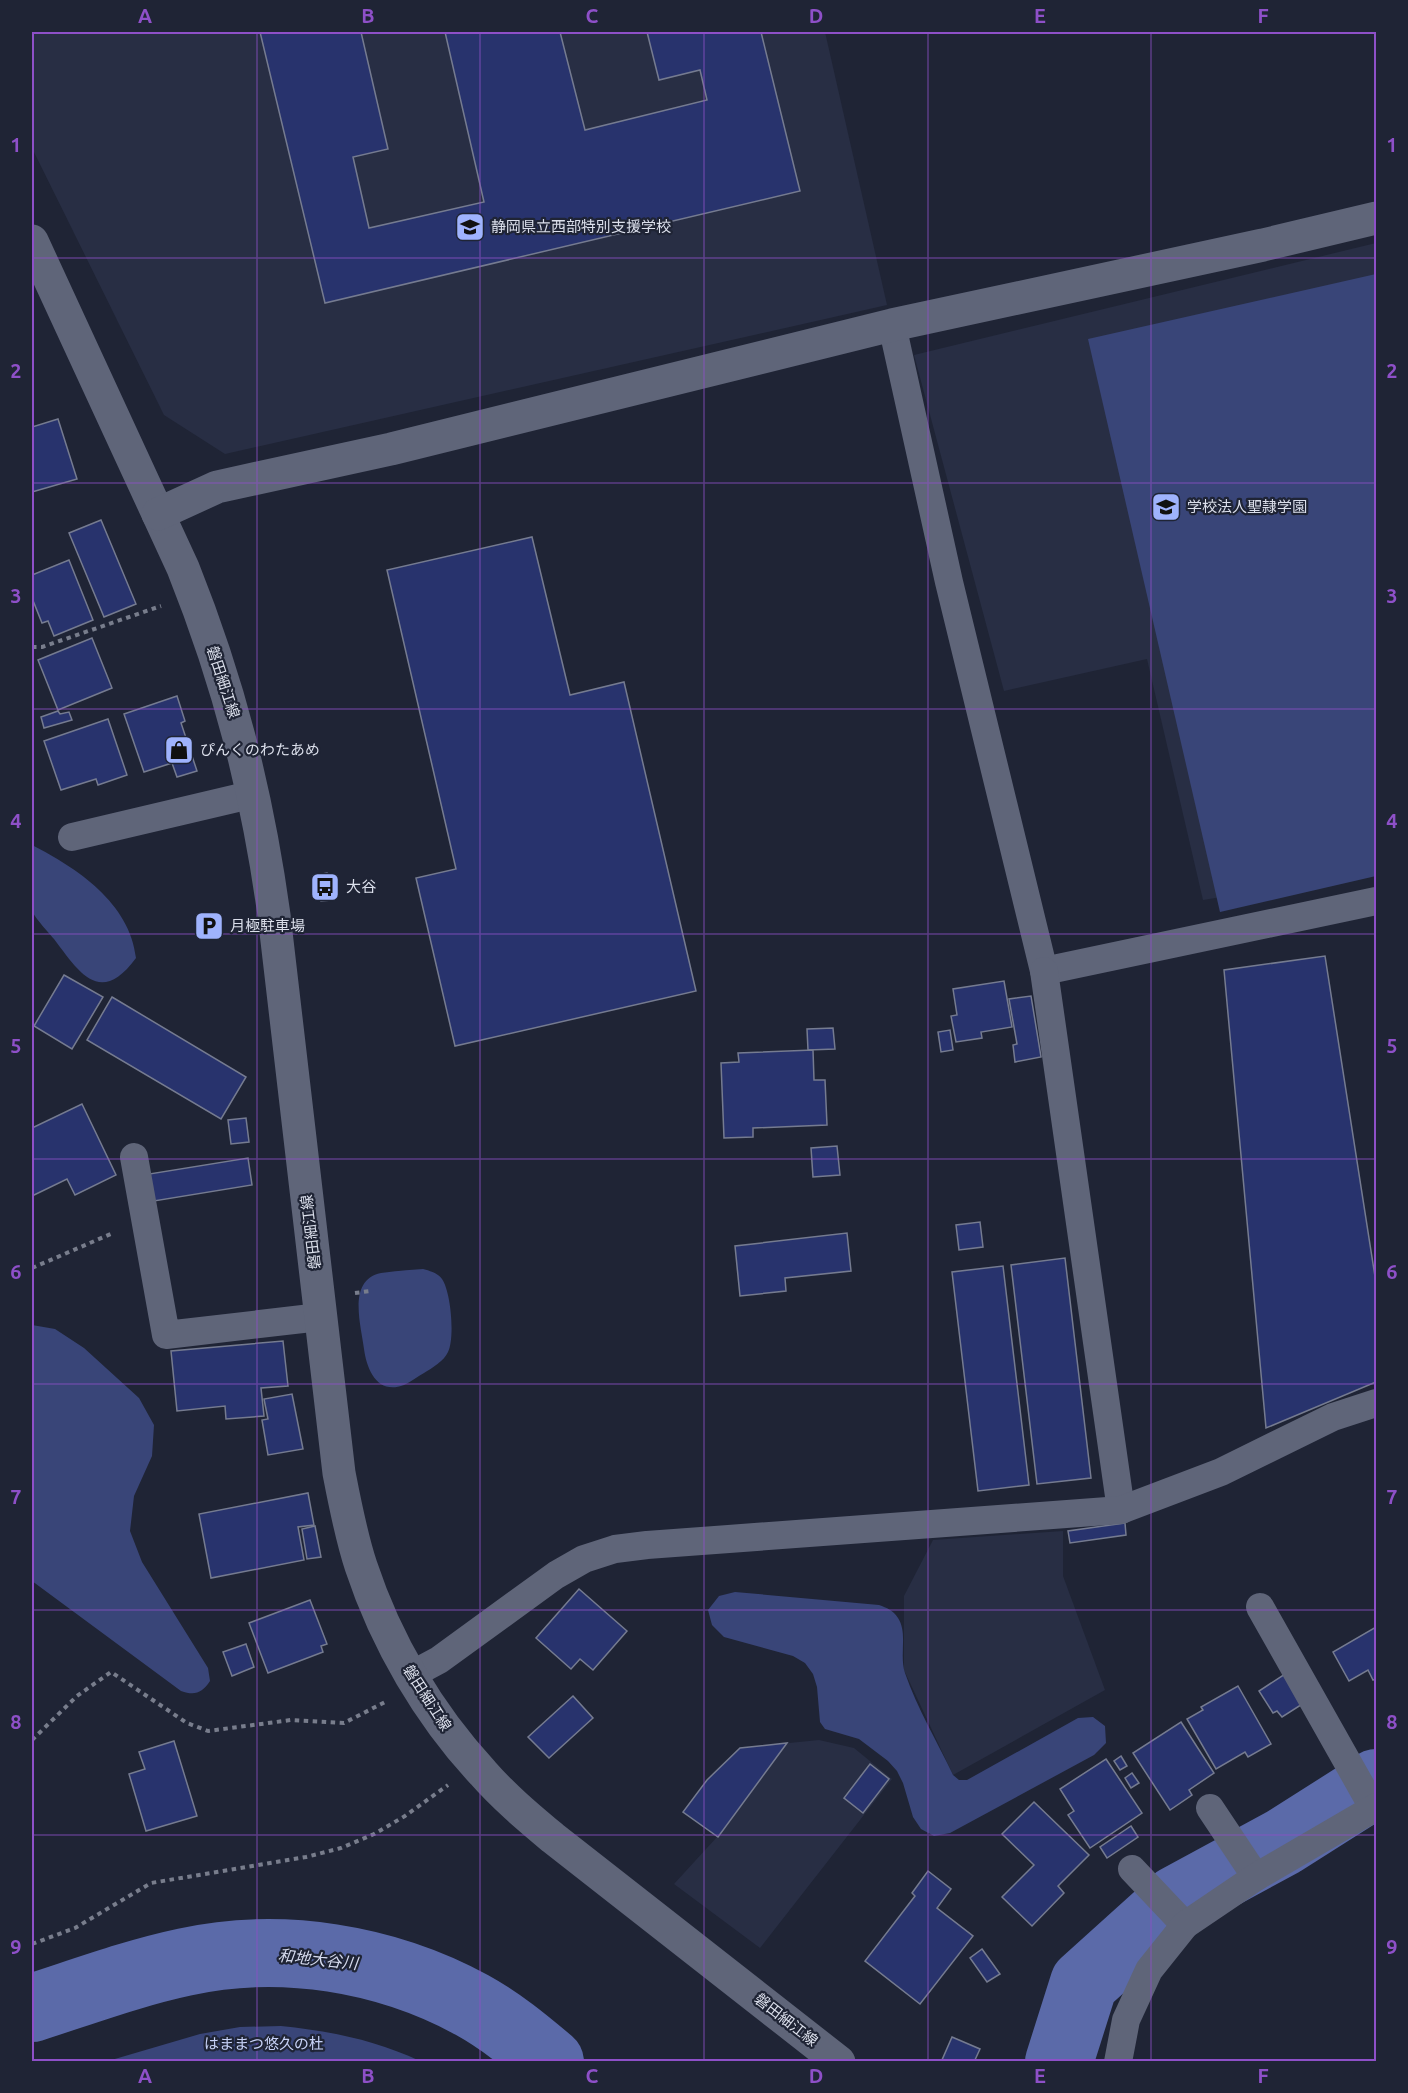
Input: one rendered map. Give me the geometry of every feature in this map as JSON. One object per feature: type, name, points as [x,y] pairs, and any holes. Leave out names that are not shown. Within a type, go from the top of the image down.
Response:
[{"type":"main road","points":[[158,514],[217,487],[391,449],[892,325],[1263,245],[1377,218]]},
{"type":"main road","name":"磐田細江線","points":[[32,241],[40,282],[158,514],[192,593],[224,681],[240,738],[266,855],[339,1473],[361,1566],[379,1612],[414,1680],[446,1728],[475,1764],[516,1807],[552,1838],[839,2061]]},
{"type":"street","points":[[892,325],[949,582],[1044,971],[1120,1510]]},
{"type":"street","points":[[72,837],[254,794]]},
{"type":"street","points":[[1044,971],[1377,901]]},
{"type":"street","points":[[134,1157],[166,1335],[321,1317]]},
{"type":"street","points":[[414,1680],[556,1575],[584,1559],[615,1549],[1120,1510],[1221,1472],[1333,1417],[1377,1404]]},
{"type":"street","points":[[1118,2061],[1126,2020],[1149,1970],[1185,1925],[1256,1877],[1374,1807],[1260,1607]]},
{"type":"street","points":[[1210,1808],[1256,1877]]},
{"type":"street","points":[[1132,1869],[1185,1925]]},
{"type":"path","points":[[32,647],[42,647],[156,608],[192,593]]},
{"type":"path","points":[[32,1268],[132,1225],[146,1223]]},
{"type":"path","points":[[355,1293],[370,1292]]},
{"type":"path","points":[[32,1740],[77,1696],[111,1672],[187,1723],[208,1731],[291,1720],[344,1723],[414,1680]]},
{"type":"path","points":[[32,1944],[75,1928],[151,1883],[306,1857],[342,1848],[374,1834],[405,1816],[475,1764]]},
{"type":"shaded area","name":"静岡県立西部特別支援学校","points":[[32,32],[825,32],[887,305],[225,454],[164,415],[32,148]]},
{"type":"shaded area","name":"学校法人聖隷学園","points":[[1376,243],[1376,871],[1203,900],[1147,659],[1004,691],[914,355]]},
{"type":"shaded area","points":[[1063,1531],[1063,1576],[1105,1690],[953,1775],[904,1670],[904,1596],[933,1540]]},
{"type":"shaded area","points":[[819,1740],[854,1748],[892,1779],[760,1948],[674,1884],[717,1837],[683,1812],[707,1780],[740,1748]]},
{"type":"green space","name":"学校法人聖隷学園","points":[[1376,274],[1376,876],[1220,912],[1088,339]]},
{"type":"green space","points":[[32,845],[83,876],[99,890],[124,920],[132,938],[136,958],[123,973],[112,980],[101,982],[91,979],[72,963],[33,913],[30,887]]},
{"type":"green space","points":[[423,1269],[434,1272],[442,1279],[448,1294],[451,1337],[448,1352],[438,1364],[404,1385],[387,1387],[375,1379],[368,1365],[359,1316],[360,1294],[370,1277],[381,1273]]},
{"type":"green space","points":[[32,1325],[55,1329],[84,1348],[139,1398],[154,1425],[152,1456],[134,1496],[130,1531],[142,1562],[208,1668],[210,1681],[198,1692],[181,1691],[32,1581]]},
{"type":"green space","points":[[735,1592],[879,1605],[892,1611],[901,1624],[903,1666],[910,1686],[953,1775],[959,1780],[967,1780],[1078,1718],[1093,1717],[1105,1726],[1106,1743],[1094,1755],[950,1833],[934,1836],[921,1829],[913,1817],[903,1783],[897,1771],[888,1761],[859,1739],[825,1729],[820,1722],[817,1687],[813,1674],[805,1663],[793,1656],[724,1637],[712,1625],[708,1610],[719,1596]]},
{"type":"green space","name":"はままつ悠久の杜","points":[[281,2026],[352,2038],[386,2047],[420,2061],[108,2061],[200,2034],[240,2027]]},
{"type":"building","points":[[260,32],[361,32],[388,149],[353,157],[369,228],[484,202],[445,32],[560,32],[585,130],[707,100],[700,70],[659,80],[647,32],[761,32],[800,191],[325,303]]},
{"type":"building","points":[[58,419],[77,479],[32,492],[32,427]]},
{"type":"building","points":[[101,520],[136,604],[104,617],[69,533]]},
{"type":"building","points":[[532,537],[570,695],[624,682],[696,991],[455,1046],[416,878],[456,869],[387,570]]},
{"type":"building","points":[[69,560],[93,620],[54,636],[48,621],[42,623],[32,598],[32,575]]},
{"type":"building","points":[[92,638],[112,688],[58,710],[38,660]]},
{"type":"building","points":[[177,696],[185,721],[181,723],[197,771],[177,777],[172,763],[144,772],[124,714]]},
{"type":"building","points":[[58,711],[60,714],[69,712],[72,720],[44,728],[41,717]]},
{"type":"building","points":[[108,719],[127,775],[98,785],[96,779],[61,790],[44,741]]},
{"type":"building","points":[[327,873],[331,900],[321,901],[318,875]]},
{"type":"building","points":[[1325,956],[1376,1283],[1376,1382],[1266,1428],[1224,970]]},
{"type":"building","points":[[64,975],[103,997],[72,1049],[34,1026]]},
{"type":"building","points":[[1004,981],[1012,1027],[981,1032],[982,1038],[956,1042],[951,1016],[957,1015],[953,989]]},
{"type":"building","points":[[1031,996],[1041,1057],[1015,1062],[1013,1045],[1017,1044],[1009,999]]},
{"type":"building","points":[[112,997],[246,1077],[221,1119],[87,1040]]},
{"type":"building","points":[[833,1028],[835,1049],[808,1050],[807,1029]]},
{"type":"building","points":[[950,1030],[953,1050],[941,1052],[938,1032]]},
{"type":"building","points":[[813,1050],[814,1080],[825,1080],[827,1125],[753,1128],[753,1137],[724,1138],[721,1063],[739,1062],[738,1053]]},
{"type":"building","points":[[82,1104],[116,1175],[75,1195],[67,1179],[32,1196],[32,1128]]},
{"type":"building","points":[[246,1118],[249,1142],[231,1144],[228,1120]]},
{"type":"building","points":[[837,1146],[840,1175],[813,1177],[811,1148]]},
{"type":"building","points":[[248,1158],[252,1185],[154,1201],[149,1174]]},
{"type":"building","points":[[980,1222],[983,1247],[959,1250],[956,1225]]},
{"type":"building","points":[[847,1233],[851,1271],[785,1278],[786,1291],[740,1296],[735,1246]]},
{"type":"building","points":[[1065,1258],[1091,1478],[1037,1484],[1011,1265]]},
{"type":"building","points":[[1003,1266],[1029,1485],[978,1491],[952,1272]]},
{"type":"building","points":[[283,1341],[288,1386],[261,1388],[264,1416],[226,1419],[225,1406],[177,1411],[171,1351]]},
{"type":"building","points":[[292,1394],[303,1449],[268,1455],[262,1420],[268,1419],[264,1399]]},
{"type":"building","points":[[308,1493],[314,1525],[298,1527],[304,1560],[211,1578],[199,1514]]},
{"type":"building","points":[[1125,1523],[1126,1535],[1070,1543],[1068,1531]]},
{"type":"building","points":[[315,1526],[321,1557],[307,1559],[302,1529]]},
{"type":"building","points":[[579,1589],[627,1631],[593,1670],[580,1659],[571,1669],[536,1638]]},
{"type":"building","points":[[310,1600],[327,1644],[321,1646],[323,1652],[268,1673],[249,1623]]},
{"type":"building","points":[[1376,1627],[1376,1679],[1373,1680],[1368,1670],[1349,1681],[1333,1652]]},
{"type":"building","points":[[246,1644],[254,1667],[232,1676],[223,1652]]},
{"type":"building","points":[[1285,1674],[1304,1703],[1282,1717],[1277,1711],[1273,1713],[1259,1691]]},
{"type":"building","points":[[1238,1686],[1271,1744],[1248,1757],[1245,1752],[1216,1769],[1187,1719],[1203,1710],[1201,1707]]},
{"type":"building","points":[[573,1696],[593,1718],[549,1758],[528,1737]]},
{"type":"building","points":[[1181,1722],[1214,1773],[1189,1790],[1192,1795],[1170,1810],[1133,1753]]},
{"type":"building","points":[[174,1741],[197,1816],[146,1831],[129,1774],[145,1769],[139,1752]]},
{"type":"building","points":[[787,1743],[718,1837],[683,1812],[707,1780],[740,1748]]},
{"type":"building","points":[[1121,1756],[1127,1766],[1120,1770],[1114,1761]]},
{"type":"building","points":[[1106,1759],[1142,1813],[1090,1848],[1068,1815],[1074,1811],[1060,1789]]},
{"type":"building","points":[[870,1764],[889,1779],[863,1813],[844,1798]]},
{"type":"building","points":[[1132,1773],[1139,1783],[1131,1788],[1125,1778]]},
{"type":"building","points":[[1034,1802],[1089,1855],[1058,1886],[1064,1893],[1032,1926],[1002,1897],[1034,1865],[1002,1834]]},
{"type":"building","points":[[1131,1826],[1138,1837],[1107,1858],[1100,1847]]},
{"type":"building","points":[[928,1871],[951,1889],[937,1908],[973,1936],[920,2004],[865,1961],[915,1896],[912,1893]]},
{"type":"building","points":[[982,1949],[1000,1974],[987,1982],[970,1958]]},
{"type":"building","points":[[952,2037],[980,2049],[974,2062],[942,2060]]},
{"type":"waterway","points":[[1059,2062],[1084,1983],[1176,1900],[1283,1842],[1376,1783]]},
{"type":"waterway","name":"和地大谷川","points":[[32,2008],[127,1977],[185,1962],[258,1953],[295,1954],[369,1965],[439,1989],[493,2018],[550,2062]]},
{"type":"place","name":"静岡県立西部特別支援学校","points":[[470,227]]},
{"type":"place","name":"学校法人聖隷学園","points":[[1166,507]]},
{"type":"place","name":"ぴんくのわたあめ","points":[[179,750]]},
{"type":"place","name":"大谷","points":[[325,887]]},
{"type":"place","name":"月極駐車場","points":[[209,926]]}]
